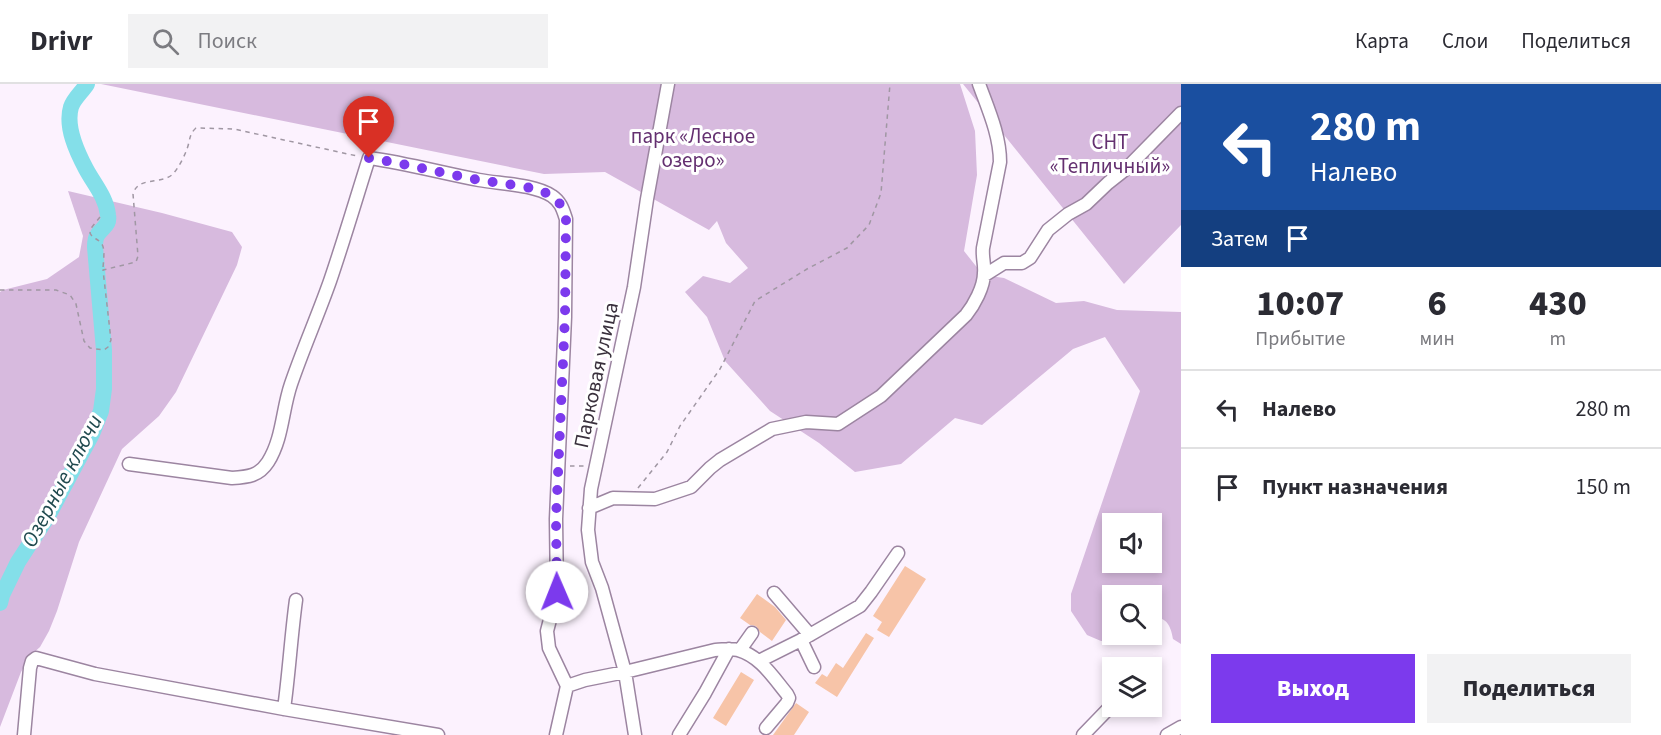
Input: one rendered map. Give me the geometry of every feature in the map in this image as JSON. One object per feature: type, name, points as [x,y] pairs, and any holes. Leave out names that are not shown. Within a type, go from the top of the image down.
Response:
[{"type":"street","name":"Парковая улица","points":[[635,735],[625,672],[602,588],[592,562],[588,530],[589,508],[634,288],[668,84]]},
{"type":"street","points":[[589,508],[613,498],[655,499],[691,487],[720,460],[772,429],[806,422],[838,424],[852,417],[881,396],[966,315],[974,304],[984,275],[983,248],[1000,162],[1000,149],[980,84]]},
{"type":"street","points":[[984,275],[1004,263],[1022,262],[1030,258],[1048,230],[1068,214],[1086,204],[1127,168],[1181,113]]},
{"type":"street","points":[[129,464],[232,478],[248,477],[259,473],[268,462],[280,436],[286,397],[330,280],[369,158],[481,181],[534,189],[552,196],[562,205],[566,219],[565,317],[557,465],[557,592],[547,631],[549,648],[567,686],[556,735]]},
{"type":"street","points":[[759,661],[860,606],[898,553]]},
{"type":"street","points":[[774,593],[805,637],[814,667]]},
{"type":"street","points":[[284,710],[290,673],[290,646],[296,600]]},
{"type":"street","points":[[679,735],[734,650],[752,633]]},
{"type":"street","points":[[567,686],[715,650],[734,650],[759,661],[789,698],[766,728]]},
{"type":"street","points":[[24,735],[30,668],[36,658],[95,674],[284,710],[438,735]]},
{"type":"street","points":[[1083,735],[1102,715]]},
{"type":"street","points":[[1167,735],[1181,728]]},
{"type":"path","points":[[630,498],[667,452],[680,426],[720,369],[755,301],[807,269],[848,249],[869,225],[881,193],[890,84]]},
{"type":"path","points":[[103,270],[136,262],[138,256],[133,194],[135,188],[139,184],[163,179],[173,173],[196,128],[234,129],[369,158]]},
{"type":"path","points":[[0,290],[56,290],[70,295],[76,304],[84,341],[90,348],[104,350],[111,340],[103,270],[103,247],[101,242],[92,237],[90,233],[100,217]]},
{"type":"path","points":[[557,465],[596,466]]},
{"type":"green space","name":"парк «Лесное озеро»","points":[[101,84],[960,84],[975,131],[977,175],[964,251],[983,275],[1004,278],[1056,303],[1084,301],[1117,310],[1181,312],[1181,644],[1173,639],[1169,627],[1162,620],[1162,585],[1102,585],[1102,641],[1087,635],[1071,611],[1071,594],[1140,391],[1105,337],[1073,349],[982,425],[955,418],[901,464],[855,472],[819,443],[770,411],[725,361],[707,317],[685,292],[703,276],[730,283],[748,268],[726,243],[717,221],[709,230],[605,172],[544,174]]},
{"type":"green space","name":"СНТ «Тепличный»","points":[[963,84],[1181,84],[1181,225],[1124,284]]},
{"type":"green space","points":[[68,191],[232,232],[242,247],[237,265],[176,392],[159,416],[122,449],[79,542],[49,631],[21,672],[0,727],[0,292],[47,279],[79,257],[83,236]]},
{"type":"building","points":[[905,566],[926,579],[889,637],[877,630],[882,622],[873,616]]},
{"type":"building","points":[[757,594],[775,607],[786,620],[772,641],[756,626],[740,618]]},
{"type":"building","points":[[866,633],[874,638],[837,697],[815,683],[822,674],[827,677],[836,663],[843,668]]},
{"type":"building","points":[[741,672],[754,680],[726,726],[713,718]]},
{"type":"building","points":[[796,703],[809,712],[794,735],[773,735]]},
{"type":"waterway","name":"Озерные ключи","points":[[0,603],[18,562],[48,516],[92,434],[101,411],[104,389],[104,350],[95,244],[97,236],[107,224],[108,215],[102,196],[76,147],[70,123],[72,104],[87,84]]},
{"type":"route","points":[[369,158],[481,181],[534,189],[552,196],[562,205],[566,219],[565,317],[557,465],[557,592]]}]
